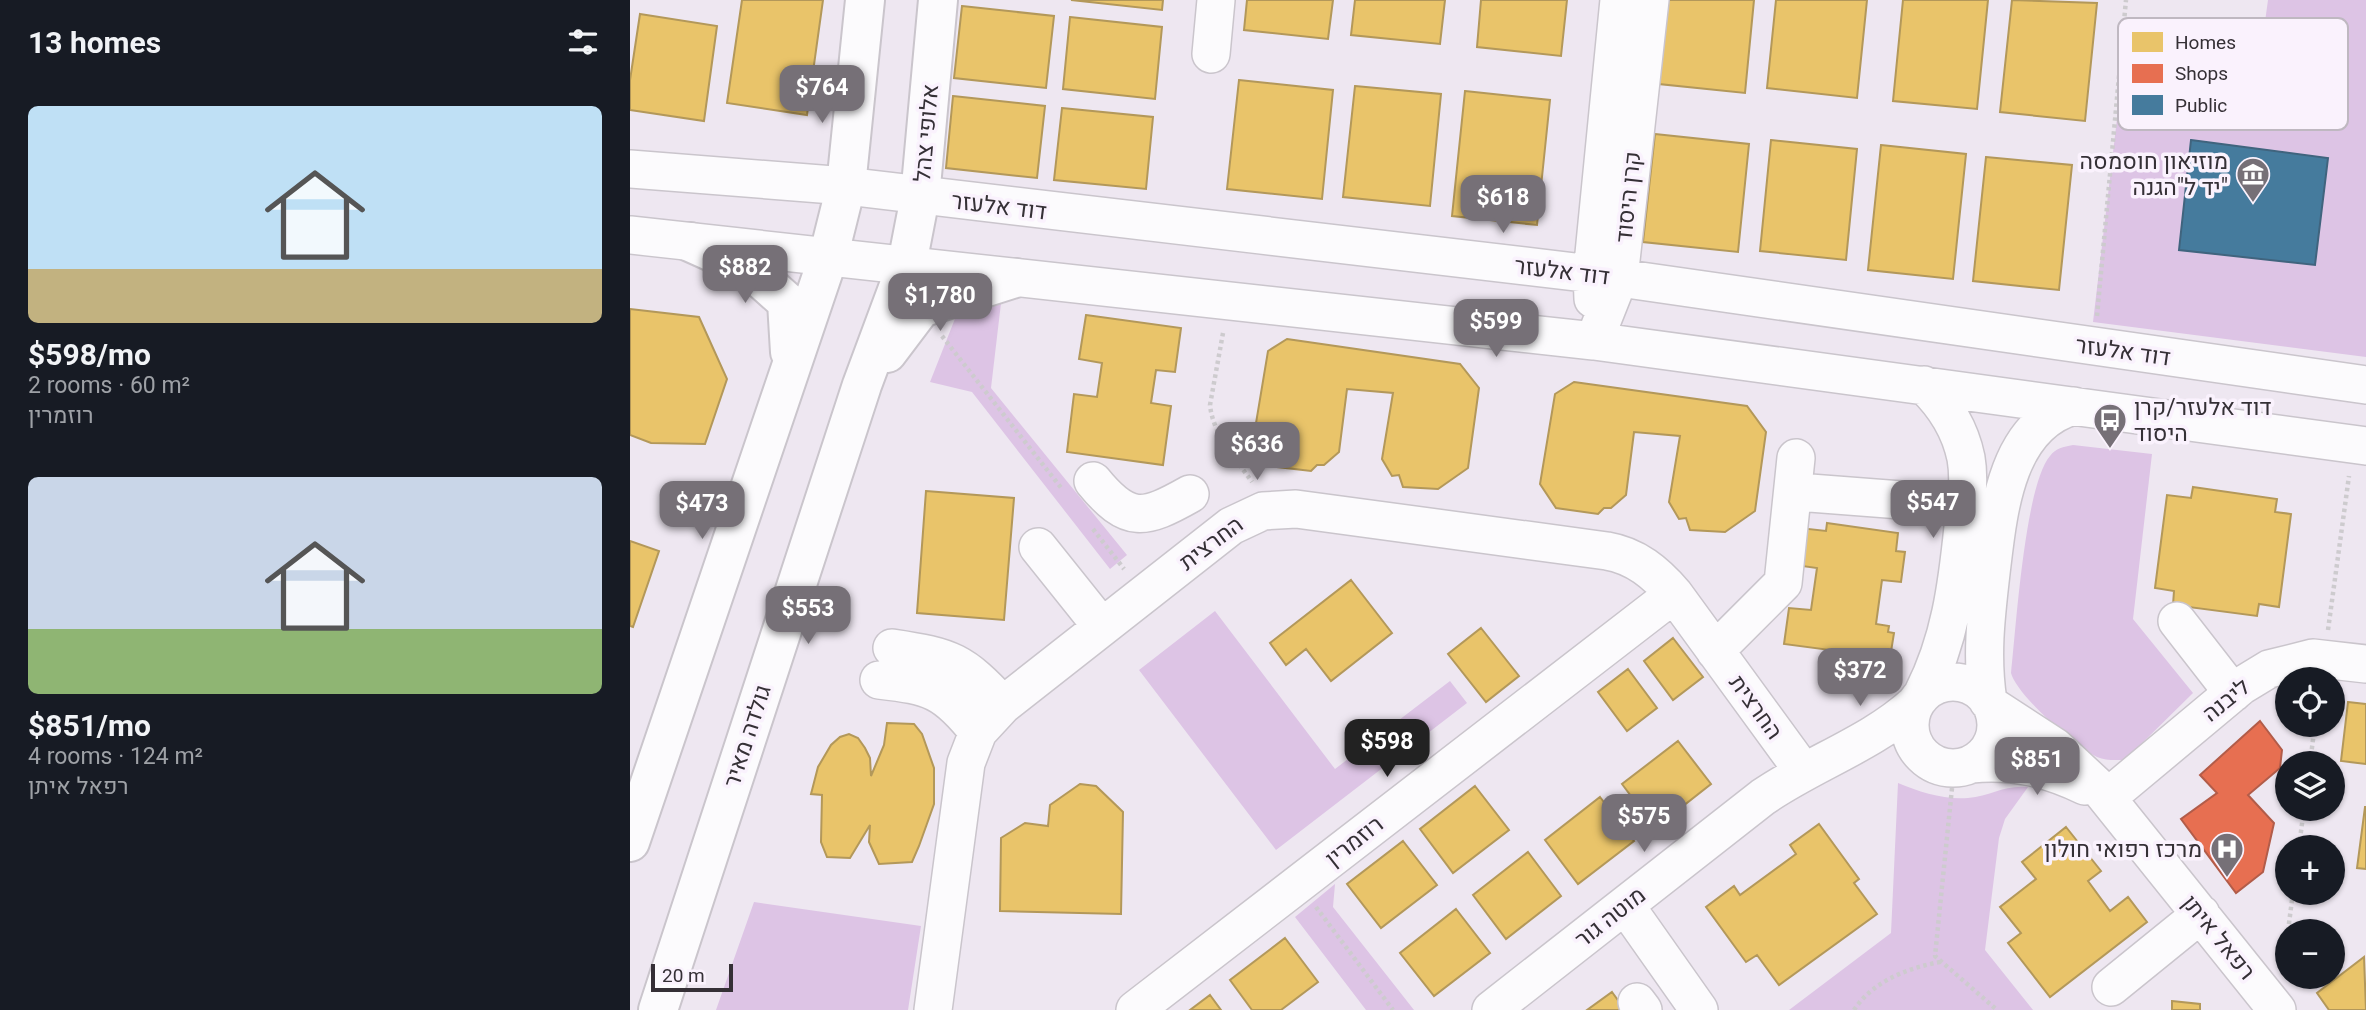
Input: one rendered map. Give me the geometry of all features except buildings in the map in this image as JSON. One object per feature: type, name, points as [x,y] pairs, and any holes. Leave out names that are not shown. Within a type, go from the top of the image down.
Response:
[{"type":"main road","points":[[630,842],[791,375],[828,258],[846,186],[865,0]]},
{"type":"main road","name":"אלופי צהל","points":[[907,264],[920,197],[939,0]]},
{"type":"main road","points":[[690,242],[750,269],[787,302],[791,375]]},
{"type":"main road","name":"גולדה מאיר","points":[[658,1010],[862,385],[907,264]]},
{"type":"main road","points":[[862,385],[921,308],[1015,278]]},
{"type":"street","points":[[1211,54],[1216,0]]},
{"type":"street","name":"קרן היסוד","points":[[1606,276],[1619,0]]},
{"type":"street","name":"קרן היסוד","points":[[1594,341],[1650,0]]},
{"type":"street","name":"דוד אלעזר","points":[[630,169],[846,186],[920,197],[1606,276],[2366,385]]},
{"type":"street","points":[[630,235],[1594,341],[2360,445]]},
{"type":"street","points":[[1924,385],[1942,404],[1959,435],[1966,459],[1966,505],[1950,626],[1910,723],[1911,737],[1917,749],[1952,765],[1987,752],[1996,726],[1990,704],[1984,633],[2001,500],[2008,476],[2025,445],[2056,412],[2074,406]]},
{"type":"street","points":[[1715,651],[1783,583],[1796,458]]},
{"type":"street","points":[[1080,488],[1134,514],[1154,513],[1179,482],[1226,531]]},
{"type":"street","points":[[1810,493],[1966,505]]},
{"type":"street","name":"החרצית","points":[[933,1010],[967,763],[978,732],[1003,705],[1226,531],[1249,515],[1270,509],[1296,509],[1615,552],[1644,566],[1674,594],[1715,651],[1818,763]]},
{"type":"street","points":[[1038,547],[1102,627]]},
{"type":"street","name":"רוזמרין","points":[[1135,1010],[1674,594]]},
{"type":"street","points":[[2177,621],[2233,693]]},
{"type":"street","points":[[978,732],[956,704],[886,664],[938,654],[958,662],[1003,705]]},
{"type":"street","name":"ליבנה","points":[[2108,797],[2250,679],[2278,665],[2324,658],[2366,664]]},
{"type":"street","points":[[1919,699],[1941,683],[1961,682],[1974,687],[1990,704]]},
{"type":"street","name":"מוטה גור","points":[[1490,1010],[1755,803],[1818,763],[1883,728],[1919,699]]},
{"type":"street","name":"רפאל איתן","points":[[1990,704],[2054,747],[2108,797],[2277,1010]]},
{"type":"street","name":"מוטה גור","points":[[1818,763],[1879,750],[1952,765]]},
{"type":"street","name":"רפאל איתן","points":[[1952,765],[1993,762],[2034,766],[2108,797]]},
{"type":"street","points":[[1625,905],[1699,1010]]},
{"type":"street","points":[[2111,987],[2201,914]]},
{"type":"path","points":[[2124,18],[2126,0]]},
{"type":"path","points":[[2094,347],[2118,87]]},
{"type":"path","points":[[1229,301],[1210,405],[1211,417],[1215,428],[1270,509]]},
{"type":"path","points":[[921,308],[1080,488]]},
{"type":"path","points":[[2324,658],[2360,445]]},
{"type":"path","points":[[1084,517],[1144,595]]},
{"type":"path","points":[[1952,765],[1935,956],[1997,1010]]},
{"type":"path","points":[[1298,884],[1393,1010]]},
{"type":"path","points":[[1854,1010],[1889,978],[1913,967],[1940,962]]},
{"type":"shaded area","name":"מוזיאון חוסמסה יד ל\"הגנה\"","points":[[2268,0],[2366,0],[2366,357],[2093,322],[2118,110],[2118,130],[2348,130],[2348,18],[2266,18]]},
{"type":"shaded area","points":[[1003,286],[991,388],[1127,555],[1110,569],[972,392],[930,382],[962,301]]},
{"type":"shaded area","points":[[2073,445],[2152,454],[2133,619],[2193,693],[2125,760],[2100,758],[2075,743],[2048,720],[2024,694],[2011,673],[2023,558],[2034,496],[2041,472],[2050,456],[2063,447]]},
{"type":"shaded area","points":[[1215,611],[1335,769],[1450,681],[1467,703],[1276,850],[1139,670]]},
{"type":"shaded area","points":[[1898,783],[1932,795],[1950,798],[1976,797],[2011,788],[2028,787],[2005,819],[1999,838],[1985,950],[2033,1010],[1789,1010],[1891,933]]},
{"type":"shaded area","points":[[1335,884],[1333,907],[1414,1010],[1366,1010],[1295,917]]},
{"type":"shaded area","points":[[754,902],[921,926],[908,1010],[716,1010]]},
{"type":"place","name":"מוזיאון חוסמסה יד ל\"הגנה\"","points":[[2253,204]]},
{"type":"place","name":"דוד אלעזר/קרן היסוד","points":[[2110,450]]},
{"type":"place","name":"מרכז רפואי חולון","points":[[2227,879]]}]
